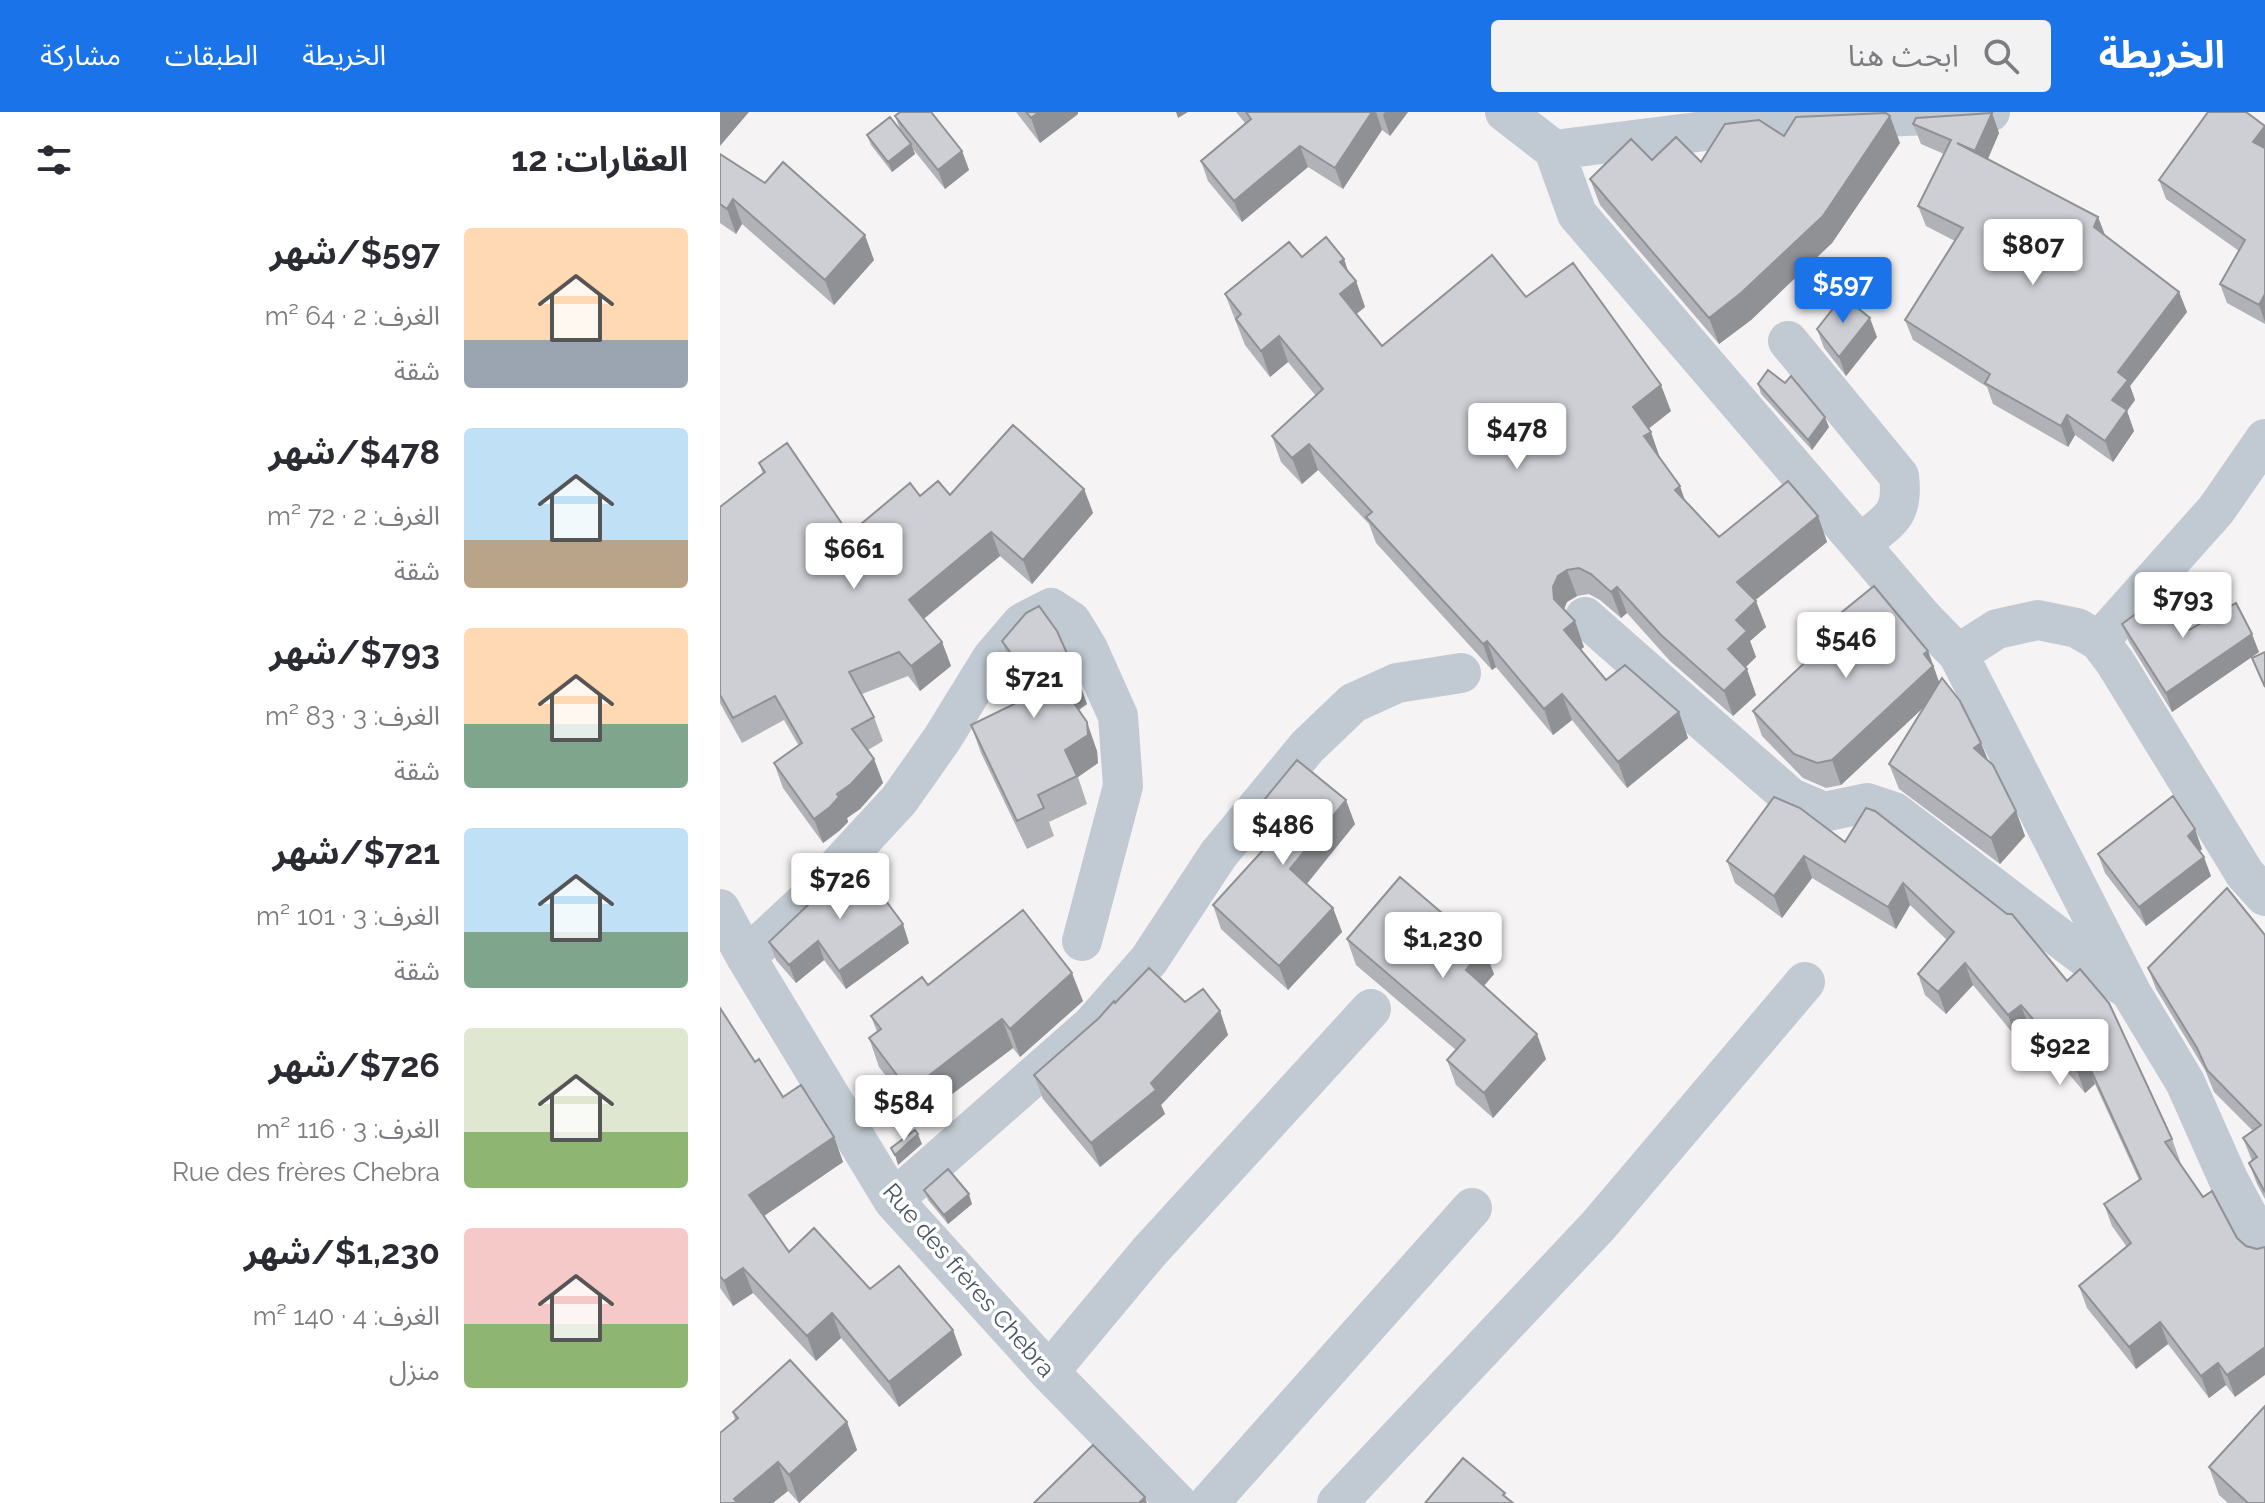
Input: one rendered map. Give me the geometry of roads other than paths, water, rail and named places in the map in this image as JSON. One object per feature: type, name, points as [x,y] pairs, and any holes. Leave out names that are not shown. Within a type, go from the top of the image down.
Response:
[{"type":"street","points":[[1505,112],[1554,150],[1577,214],[1923,618],[1958,654],[2132,994],[2185,1082],[2229,1181],[2265,1248]]},
{"type":"street","points":[[1554,150],[1777,122],[1990,112]]},
{"type":"street","points":[[1788,341],[1899,476],[1901,496],[1897,512],[1861,544]]},
{"type":"street","points":[[2099,641],[2216,510],[2265,439]]},
{"type":"street","points":[[746,957],[804,903],[899,800],[942,739],[992,658],[1022,623],[1051,608],[1071,621],[1088,649],[1118,716],[1123,786],[1082,941]]},
{"type":"street","points":[[1585,617],[1791,798],[1824,812],[1867,803],[1894,812],[2132,994]]},
{"type":"street","points":[[1958,654],[1997,629],[2038,620],[2077,628],[2099,641],[2115,662],[2245,874],[2265,896]]},
{"type":"street","points":[[893,1200],[1092,1025],[1149,960],[1218,855],[1307,747],[1353,703],[1397,683],[1461,673]]},
{"type":"street","name":"Rue des frères Chebra","points":[[720,909],[893,1200],[1049,1372],[1177,1503]]},
{"type":"street","points":[[1337,1503],[1598,1226],[1805,982]]},
{"type":"street","points":[[1049,1372],[1148,1253],[1371,1009]]},
{"type":"street","points":[[1209,1503],[1472,1208]]}]
